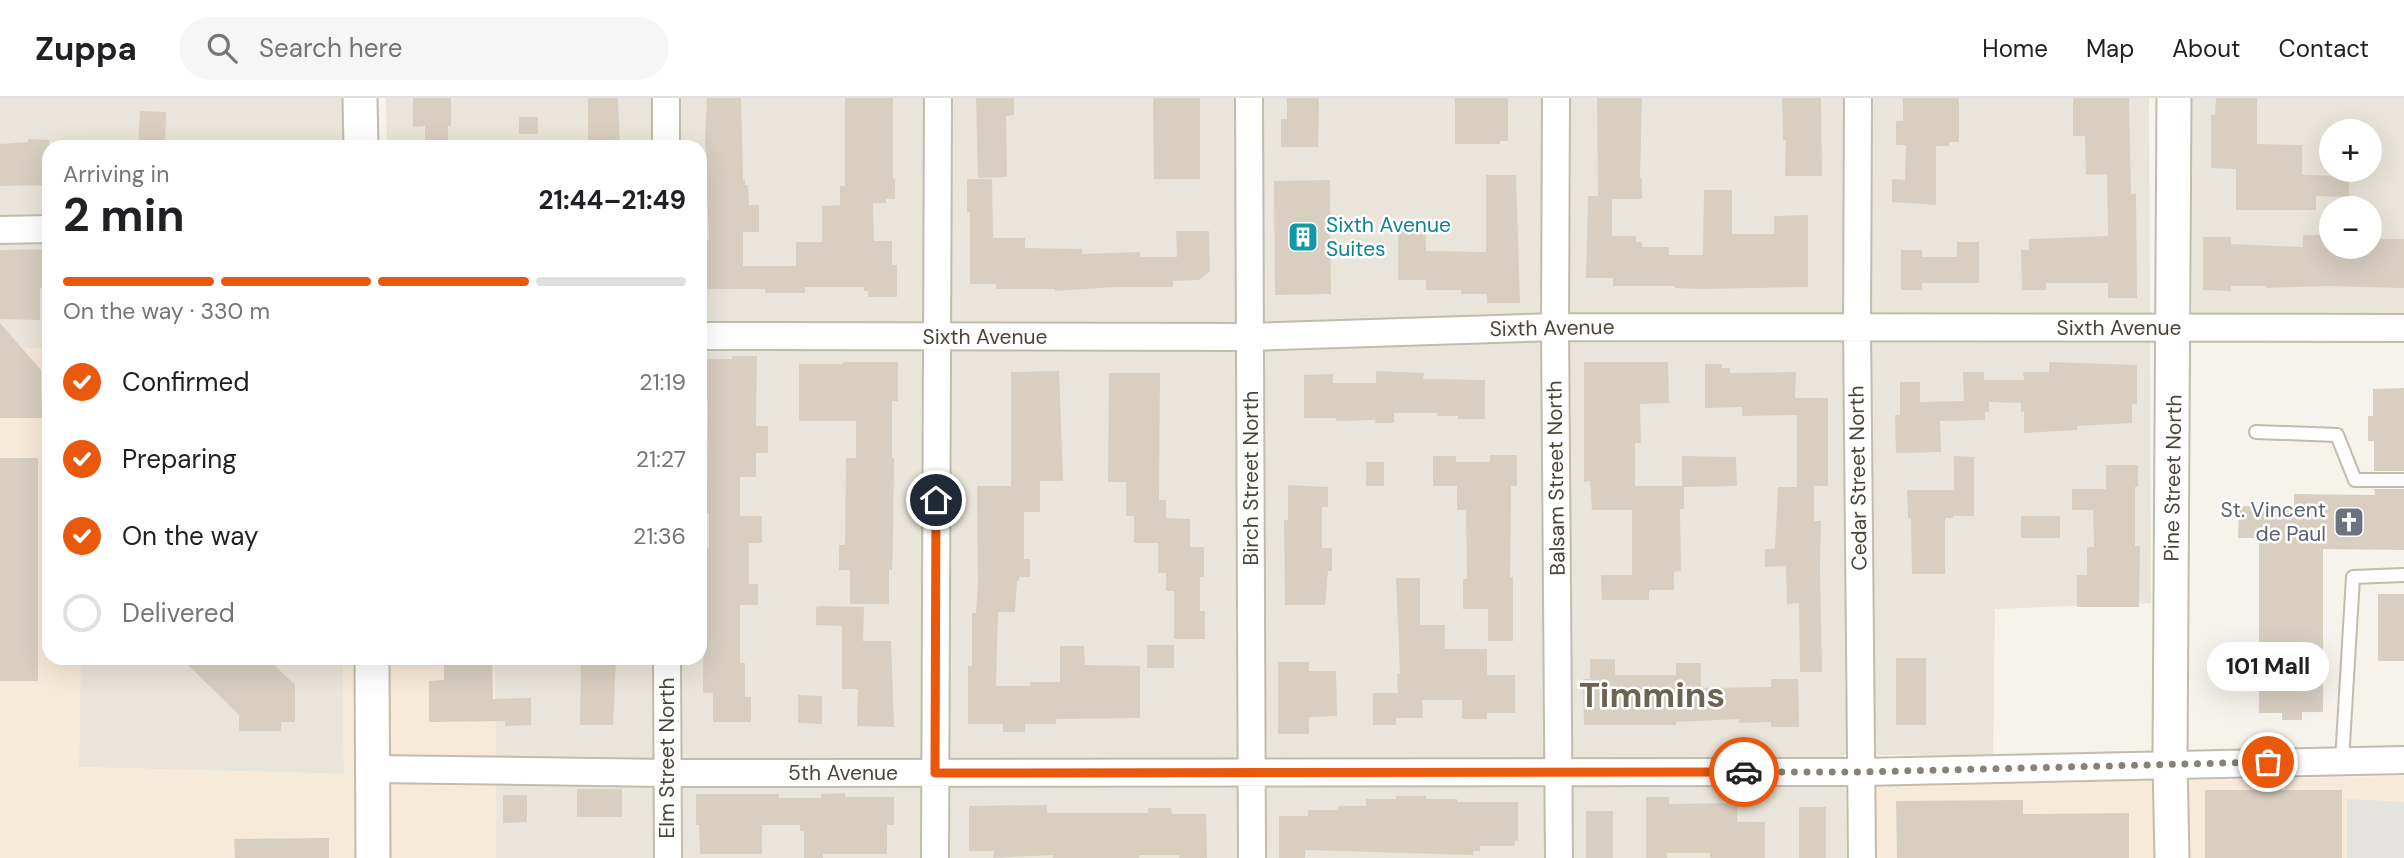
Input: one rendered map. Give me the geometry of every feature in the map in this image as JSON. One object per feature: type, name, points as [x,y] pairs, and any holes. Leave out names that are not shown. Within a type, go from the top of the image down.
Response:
[{"type":"street","points":[[360,98],[361,140]]},
{"type":"street","points":[[666,98],[666,140]]},
{"type":"street","points":[[935,858],[938,98]]},
{"type":"street","name":"Birch Street North","points":[[1249,98],[1252,858]]},
{"type":"street","name":"Balsam Street North","points":[[1556,98],[1559,858]]},
{"type":"street","name":"Cedar Street North","points":[[1858,98],[1857,327],[1862,858]]},
{"type":"street","name":"Pine Street North","points":[[2172,858],[2170,764],[2174,98]]},
{"type":"street","points":[[0,230],[42,229]]},
{"type":"street","name":"Sixth Avenue","points":[[707,336],[1250,337],[1555,327],[2404,328]]},
{"type":"street","points":[[373,665],[373,858]]},
{"type":"street","name":"Elm Street North","points":[[667,665],[668,858]]},
{"type":"street","name":"5th Avenue","points":[[374,769],[667,773],[1862,772],[2404,760]]},
{"type":"lane","points":[[2256,432],[2337,435],[2355,480],[2404,480]]},
{"type":"lane","points":[[2342,761],[2353,577],[2404,575]]},
{"type":"shaded area","points":[[0,98],[345,98],[344,140],[42,140],[42,348],[0,349]]},
{"type":"shaded area","points":[[386,98],[2149,98],[2151,603],[1995,609],[1993,755],[1844,755],[1847,858],[496,858],[495,665],[707,665],[707,140],[387,140]]},
{"type":"shaded area","points":[[2190,98],[2404,98],[2404,315],[2192,315]]},
{"type":"shaded area","points":[[42,348],[42,665],[81,665],[79,767],[344,774],[343,665],[495,665],[496,858],[0,858],[0,349]]},
{"type":"shaded area","points":[[80,665],[343,665],[344,774],[79,767]]},
{"type":"shaded area","points":[[2404,776],[2404,858],[1847,858],[1845,787]]},
{"type":"shaded area","points":[[2347,799],[2404,802],[2404,858],[2347,858]]},
{"type":"building","points":[[413,98],[451,98],[448,140],[425,140],[425,126],[413,127]]},
{"type":"building","points":[[588,98],[618,98],[620,140],[588,140]]},
{"type":"building","points":[[707,98],[741,98],[743,180],[745,185],[748,185],[749,205],[759,205],[759,232],[743,232],[743,266],[796,266],[796,242],[822,242],[822,206],[840,205],[840,186],[845,186],[845,98],[893,98],[895,199],[886,199],[886,203],[873,203],[874,241],[892,241],[892,265],[897,265],[897,297],[868,297],[868,291],[864,291],[864,287],[805,287],[805,293],[765,293],[765,289],[707,289],[709,240],[705,140]]},
{"type":"building","points":[[976,98],[1014,98],[1014,115],[1006,116],[1007,177],[978,178]]},
{"type":"building","points":[[1153,98],[1200,98],[1200,179],[1154,179]]},
{"type":"building","points":[[1287,98],[1319,98],[1318,147],[1281,147],[1281,119],[1287,119]]},
{"type":"building","points":[[1455,98],[1508,98],[1508,141],[1500,141],[1500,144],[1455,144]]},
{"type":"building","points":[[1597,98],[1642,98],[1642,199],[1612,199],[1612,236],[1636,236],[1636,242],[1642,242],[1642,247],[1669,247],[1669,255],[1703,255],[1704,190],[1732,190],[1732,234],[1774,234],[1774,216],[1808,215],[1808,287],[1701,289],[1675,286],[1613,286],[1613,278],[1586,278],[1588,196],[1598,196]]},
{"type":"building","points":[[1782,98],[1821,98],[1822,176],[1785,176],[1786,140],[1783,140]]},
{"type":"building","points":[[1903,98],[1959,98],[1959,142],[1949,142],[1949,146],[1936,146],[1936,205],[1892,202],[1892,179],[1905,180],[1906,145],[1896,145],[1896,121],[1903,121]]},
{"type":"building","points":[[2073,98],[2129,98],[2131,194],[2136,194],[2137,298],[2108,298],[2108,283],[2046,283],[2046,290],[2022,290],[2021,250],[2029,250],[2029,239],[2108,236],[2107,174],[2086,175],[2085,136],[2073,136]]},
{"type":"building","points":[[2216,98],[2257,98],[2257,144],[2302,145],[2302,175],[2319,175],[2319,182],[2349,182],[2349,196],[2316,196],[2316,210],[2236,210],[2236,169],[2211,168],[2211,115],[2215,115]]},
{"type":"building","points":[[140,111],[166,112],[165,140],[138,140]]},
{"type":"building","points":[[519,117],[538,117],[538,134],[519,134]]},
{"type":"building","points":[[28,139],[49,140],[42,140],[42,185],[0,186],[0,144],[28,142]]},
{"type":"building","points":[[1486,175],[1516,175],[1520,303],[1487,303],[1487,294],[1461,294],[1461,290],[1426,290],[1426,280],[1398,280],[1398,229],[1426,229],[1426,251],[1486,252]]},
{"type":"building","points":[[967,179],[992,179],[993,238],[1025,238],[1025,248],[1082,249],[1082,254],[1140,252],[1140,257],[1177,257],[1176,231],[1209,231],[1210,271],[1199,280],[1173,281],[1173,287],[1055,291],[996,289],[996,284],[970,284]]},
{"type":"building","name":"Sixth Avenue Suites","points":[[1330,180],[1331,294],[1275,295],[1274,181]]},
{"type":"building","points":[[2303,235],[2319,235],[2319,259],[2382,259],[2382,239],[2404,239],[2404,288],[2231,286],[2231,291],[2203,290],[2203,237],[2231,237],[2231,244],[2303,247]]},
{"type":"building","points":[[1957,242],[1979,242],[1979,283],[1922,283],[1922,290],[1901,290],[1901,250],[1922,250],[1922,257],[1957,257]]},
{"type":"building","points":[[42,249],[40,320],[0,319],[0,250]]},
{"type":"building","points":[[0,323],[41,370],[42,418],[0,418]]},
{"type":"building","points":[[732,356],[757,356],[756,426],[768,426],[768,453],[756,453],[756,477],[740,477],[740,516],[762,516],[762,543],[749,543],[749,584],[758,584],[758,605],[740,605],[740,663],[745,663],[745,697],[751,697],[751,722],[713,722],[713,693],[703,693],[703,665],[707,665],[709,548],[707,359],[732,359]]},
{"type":"building","points":[[898,362],[898,401],[892,401],[893,540],[892,570],[889,570],[889,604],[850,604],[850,570],[839,570],[839,545],[845,545],[846,458],[856,458],[856,421],[799,421],[799,364]]},
{"type":"building","points":[[1584,362],[1668,362],[1669,403],[1640,404],[1641,443],[1635,443],[1635,486],[1682,486],[1682,456],[1736,457],[1737,486],[1684,487],[1684,509],[1680,509],[1681,571],[1674,572],[1674,590],[1649,590],[1649,600],[1602,600],[1601,575],[1632,575],[1632,510],[1592,510],[1590,481],[1584,482]]},
{"type":"building","points":[[2049,362],[2137,365],[2137,404],[2132,404],[2132,423],[2024,433],[2024,411],[2021,412],[2021,403],[1989,402],[1989,412],[1985,412],[1985,420],[1940,421],[1941,452],[1896,453],[1895,415],[1900,415],[1900,382],[1920,382],[1920,402],[1964,401],[1963,372],[1984,372],[1984,380],[2024,380],[2023,372],[2049,372]]},
{"type":"building","points":[[1705,364],[1722,364],[1722,368],[1730,368],[1730,373],[1796,372],[1795,398],[1828,398],[1828,486],[1814,486],[1814,521],[1821,521],[1822,672],[1800,672],[1799,603],[1787,604],[1786,566],[1765,567],[1765,549],[1775,549],[1778,487],[1797,487],[1797,415],[1742,416],[1742,407],[1705,408]]},
{"type":"building","points":[[1059,371],[1063,481],[1040,481],[1040,512],[1024,512],[1024,559],[1030,559],[1030,577],[1019,577],[1017,581],[1015,612],[998,612],[996,686],[1030,686],[1030,682],[1060,682],[1060,646],[1084,646],[1085,665],[1140,666],[1140,718],[1056,719],[1056,724],[1025,724],[1025,732],[1003,732],[1003,724],[968,724],[968,666],[972,666],[972,613],[976,613],[978,584],[977,486],[1011,486],[1011,372]]},
{"type":"building","points":[[1376,371],[1424,373],[1423,379],[1485,380],[1485,419],[1458,419],[1458,416],[1437,416],[1437,413],[1394,413],[1394,423],[1304,418],[1304,375],[1333,374],[1333,383],[1376,383]]},
{"type":"building","points":[[1109,373],[1160,373],[1159,500],[1166,500],[1166,518],[1190,519],[1190,547],[1204,547],[1204,577],[1200,577],[1200,611],[1205,611],[1205,639],[1174,639],[1174,591],[1166,591],[1166,573],[1158,573],[1158,543],[1134,543],[1134,516],[1126,516],[1126,482],[1108,482]]},
{"type":"building","points":[[2404,388],[2404,471],[2374,471],[2374,441],[2368,441],[2368,416],[2373,416],[2373,389]]},
{"type":"building","points":[[1490,455],[1517,455],[1517,486],[1511,486],[1510,577],[1513,577],[1513,641],[1488,641],[1488,609],[1463,609],[1463,579],[1467,579],[1466,510],[1457,510],[1457,486],[1433,486],[1433,456],[1456,456],[1456,462],[1490,462]]},
{"type":"building","points":[[1954,456],[1974,457],[1974,516],[1945,518],[1945,574],[1912,574],[1911,518],[1908,519],[1907,490],[1954,490]]},
{"type":"building","points":[[0,458],[38,458],[38,681],[0,681]]},
{"type":"building","points":[[1366,462],[1384,462],[1384,486],[1366,486]]},
{"type":"building","points":[[2106,465],[2138,465],[2138,487],[2135,487],[2135,546],[2140,546],[2139,607],[2077,607],[2077,575],[2087,575],[2087,547],[2094,547],[2093,510],[2072,510],[2072,489],[2106,489]]},
{"type":"building","points":[[1288,485],[1328,487],[1328,507],[1322,507],[1322,548],[1332,548],[1332,571],[1328,571],[1325,605],[1285,605],[1284,520],[1288,520]]},
{"type":"building","points":[[2374,489],[2404,489],[2404,550],[2323,549],[2323,712],[2302,712],[2302,720],[2282,720],[2282,713],[2259,713],[2259,538],[2238,538],[2239,506],[2294,507],[2294,494],[2375,495]]},
{"type":"building","points":[[2021,516],[2060,516],[2060,538],[2021,538]]},
{"type":"building","points":[[1396,578],[1420,578],[1420,625],[1445,625],[1445,649],[1487,649],[1487,675],[1515,675],[1515,713],[1487,713],[1487,719],[1462,719],[1462,700],[1422,700],[1423,718],[1396,718],[1396,725],[1373,725],[1373,693],[1398,693],[1397,674],[1400,674]]},
{"type":"building","points":[[2378,594],[2404,594],[2404,661],[2378,661]]},
{"type":"building","points":[[816,607],[864,607],[863,641],[891,641],[894,727],[857,726],[858,689],[842,689],[842,626],[816,625]]},
{"type":"building","points":[[1147,645],[1174,645],[1174,668],[1147,668]]},
{"type":"building","points":[[1896,658],[1926,658],[1926,725],[1896,725]]},
{"type":"building","points":[[1590,659],[1615,659],[1615,675],[1676,675],[1676,663],[1701,663],[1701,688],[1771,687],[1771,679],[1798,679],[1799,727],[1771,727],[1771,722],[1739,723],[1739,719],[1676,722],[1676,725],[1584,725],[1583,679],[1590,679]]},
{"type":"building","points":[[1278,662],[1309,662],[1309,671],[1336,671],[1337,716],[1309,717],[1309,734],[1278,734]]},
{"type":"building","points":[[188,665],[274,665],[295,685],[295,722],[281,722],[281,731],[239,731],[239,715]]},
{"type":"building","points":[[444,665],[492,665],[493,699],[531,698],[531,725],[505,726],[505,721],[429,722],[429,681],[444,680]]},
{"type":"building","points":[[581,665],[616,665],[613,725],[580,725]]},
{"type":"building","points":[[798,695],[822,696],[822,724],[798,723]]},
{"type":"building","points":[[577,789],[622,789],[622,817],[577,817]]},
{"type":"building","points":[[2205,790],[2342,790],[2342,858],[2205,858]]},
{"type":"building","points":[[845,793],[845,797],[894,797],[894,825],[887,825],[887,854],[823,854],[823,858],[804,858],[804,831],[800,831],[800,825],[762,825],[762,854],[700,854],[696,794],[779,794],[779,798],[821,798],[821,794]]},
{"type":"building","points":[[503,795],[527,795],[527,822],[503,823]]},
{"type":"building","points":[[1396,796],[1457,799],[1457,802],[1518,802],[1518,841],[1515,841],[1515,846],[1480,846],[1480,851],[1473,851],[1473,855],[1305,850],[1305,858],[1279,858],[1279,816],[1308,816],[1308,810],[1366,806],[1366,799],[1396,799]]},
{"type":"building","points":[[1646,797],[1669,797],[1669,804],[1737,803],[1737,822],[1765,822],[1765,858],[1710,858],[1710,853],[1667,853],[1667,858],[1646,858]]},
{"type":"building","points":[[2023,800],[2023,814],[2129,813],[2129,858],[1897,858],[1896,801]]},
{"type":"building","points":[[1047,805],[1047,813],[1148,813],[1148,808],[1171,808],[1172,814],[1206,814],[1207,858],[1139,855],[1139,858],[1053,858],[1053,855],[993,858],[994,851],[969,851],[969,806]]},
{"type":"building","points":[[1799,807],[1826,807],[1826,858],[1799,858]]},
{"type":"building","points":[[1586,811],[1613,811],[1613,858],[1586,858]]},
{"type":"building","points":[[329,838],[329,858],[235,858],[234,839]]},
{"type":"way so far","points":[[1744,772],[1862,772],[2268,762]]},
{"type":"place","name":"Sixth Avenue Suites","points":[[1303,237]]},
{"type":"place","name":"St. Vincent de Paul","points":[[2349,522]]},
{"type":"place","name":"101 Mall","points":[[2268,762]]},
{"type":"district","name":"Timmins","points":[[1652,695]]},
{"type":"route","points":[[936,500],[935,773],[1744,772]]}]
